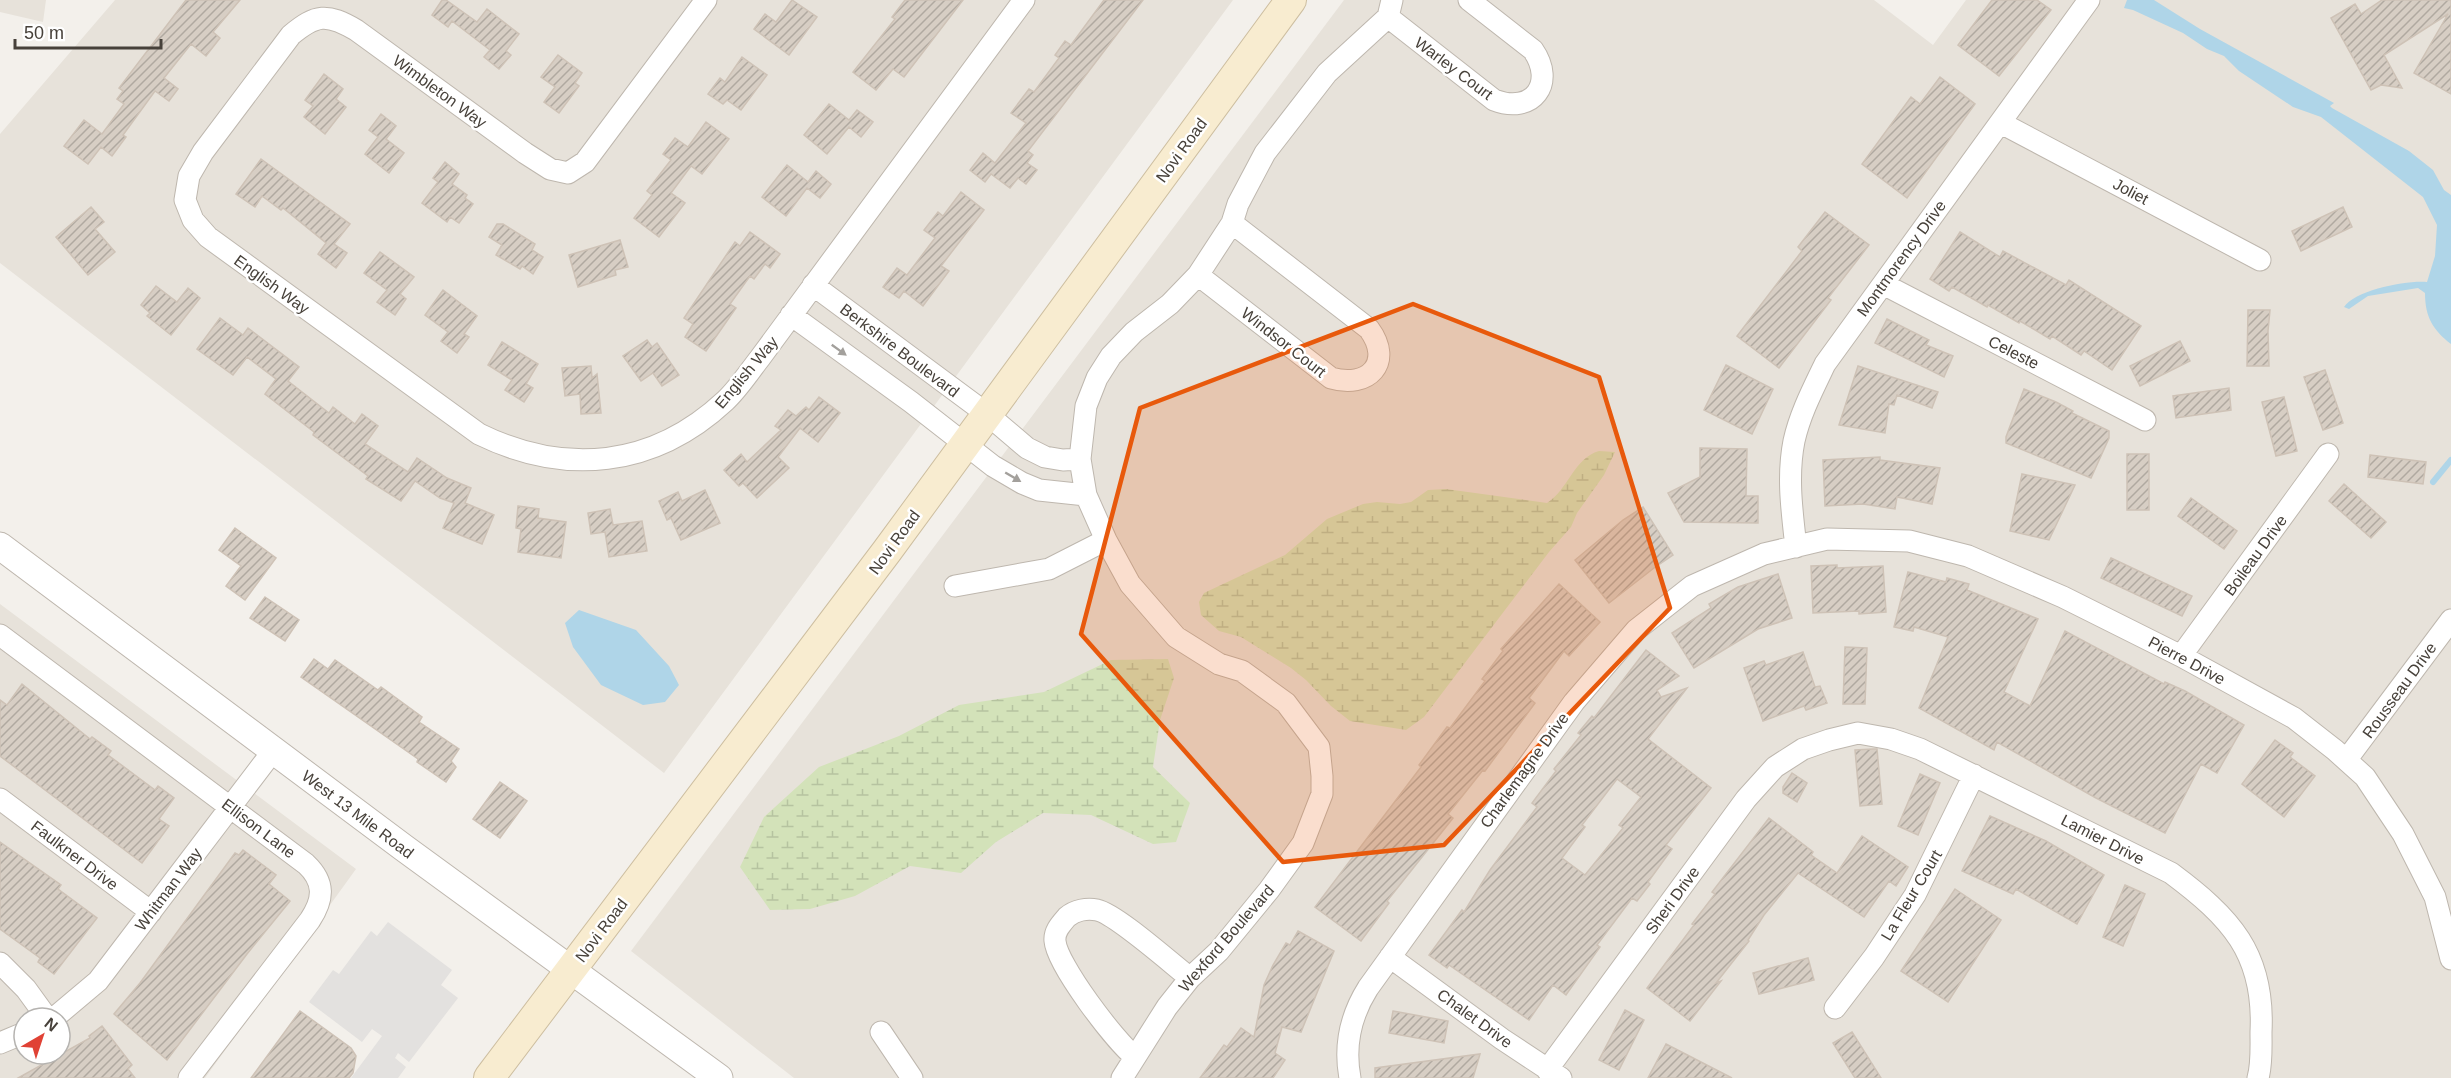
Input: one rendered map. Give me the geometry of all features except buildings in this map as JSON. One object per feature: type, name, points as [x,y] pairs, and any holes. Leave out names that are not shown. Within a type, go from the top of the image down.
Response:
[{"type":"main road","name":"Novi Road","points":[[489,1078],[880,561],[1291,0]]},
{"type":"street","name":"Wimbleton Way","points":[[185,200],[189,176],[203,152],[291,35],[305,23],[321,16],[339,20],[356,30],[525,153],[550,169],[568,173],[585,162],[706,0]]},
{"type":"street","name":"English Way","points":[[185,200],[193,220],[208,237],[460,422],[499,444],[526,453],[573,461],[614,458],[651,448],[682,434],[726,400],[792,315],[1024,0]]},
{"type":"street","name":"Warley Court","points":[[1390,9],[1494,100],[1507,105],[1519,104],[1530,99],[1539,91],[1544,80],[1540,60],[1533,50],[1469,0]]},
{"type":"street","name":"Montmorency Drive","points":[[1796,547],[1790,490],[1794,442],[1801,419],[1825,364],[2090,0]]},
{"type":"street","name":"Wexford Boulevard","points":[[1122,1078],[1167,1007],[1190,978],[1219,951],[1269,890],[1303,843],[1322,794],[1322,776],[1319,747],[1299,717],[1286,703],[1242,671],[1218,664],[1176,636],[1130,584],[1106,540],[1086,495],[1080,459],[1086,406],[1097,378],[1111,356],[1134,332],[1170,304],[1198,275],[1232,223],[1238,204],[1265,153],[1310,93],[1390,9]]},
{"type":"street","name":"Joliet","points":[[2001,123],[2260,260]]},
{"type":"street","name":"Windsor Court","points":[[1198,275],[1331,378],[1344,382],[1356,380],[1368,377],[1375,369],[1380,359],[1379,347],[1370,329],[1232,223]]},
{"type":"street","name":"Celeste","points":[[1883,284],[2145,420]]},
{"type":"street","name":"Berkshire Boulevard","points":[[813,285],[987,414],[1027,448],[1045,457],[1063,460],[1080,459]]},
{"type":"street","points":[[792,315],[911,402],[964,445],[1022,483],[1039,490],[1086,495]]},
{"type":"street","name":"Boileau Drive","points":[[2181,656],[2328,454]]},
{"type":"street","name":"Pierre Drive","points":[[1796,547],[1827,539],[1909,541],[1968,556],[2063,597],[2181,656],[2294,718],[2347,759],[2365,777],[2403,834],[2435,897],[2451,952]]},
{"type":"street","points":[[955,586],[1048,569],[1106,540]]},
{"type":"street","name":"West 13 Mile Road","points":[[0,546],[273,751],[719,1078]]},
{"type":"street","name":"Charlemagne Drive","points":[[1345,1077],[1351,1024],[1358,1005],[1390,957],[1574,702],[1636,630],[1692,586],[1764,554],[1796,547]]},
{"type":"street","name":"Rousseau Drive","points":[[2347,759],[2451,621]]},
{"type":"street","name":"Ellison Lane","points":[[0,635],[313,870],[320,883],[321,898],[310,920],[189,1078]]},
{"type":"street","name":"Lamier Drive","points":[[1812,746],[1858,733],[1891,739],[1920,749],[2171,873],[2206,899],[2226,919],[2251,958],[2259,987],[2262,1024],[2258,1078]]},
{"type":"street","name":"Sheri Drive","points":[[1554,1074],[1746,799],[1775,767],[1803,749],[1812,746]]},
{"type":"street","name":"Whitman Way","points":[[68,1006],[98,981],[273,751]]},
{"type":"street","name":"La Fleur Court","points":[[1835,1008],[1874,957],[1915,895],[1974,775]]},
{"type":"street","name":"Faulkner Drive","points":[[0,799],[151,912]]},
{"type":"street","points":[[1135,1057],[1114,1037],[1068,969],[1055,941],[1056,931],[1071,914],[1081,910],[1098,910],[1115,920],[1190,978]]},
{"type":"street","name":"Chalet Drive","points":[[1390,957],[1554,1074]]},
{"type":"street","points":[[0,963],[26,989],[38,1006]]},
{"type":"street","points":[[881,1032],[912,1078]]},
{"type":"highlighted area","points":[[1413,304],[1599,377],[1670,608],[1444,845],[1283,862],[1081,634],[1140,408]]},
{"type":"shaded area","points":[[0,0],[46,0],[43,22],[0,12]]},
{"type":"shaded area","points":[[115,0],[1233,0],[664,773],[0,263],[0,134]]},
{"type":"shaded area","points":[[1344,0],[1874,0],[1933,45],[1966,0],[2451,0],[2451,1078],[794,1078],[631,951]]},
{"type":"shaded area","points":[[0,604],[356,869],[205,1078],[0,1078]]},
{"type":"shaded area","points":[[388,922],[452,970],[441,985],[458,998],[409,1062],[398,1053],[395,1058],[406,1067],[398,1078],[351,1078],[382,1036],[372,1029],[362,1042],[309,1002],[333,970],[339,974],[371,931],[377,936]]},
{"type":"green space","points":[[1599,451],[1615,452],[1604,475],[1577,513],[1571,527],[1549,552],[1424,717],[1406,730],[1350,721],[1291,668],[1241,637],[1219,631],[1201,615],[1199,602],[1204,593],[1285,555],[1327,519],[1363,504],[1377,502],[1400,504],[1411,502],[1428,490],[1446,489],[1547,503],[1583,460]]},
{"type":"green space","points":[[1168,659],[1174,678],[1160,720],[1153,767],[1190,803],[1176,842],[1153,844],[1091,815],[1043,813],[996,842],[961,873],[910,866],[855,896],[810,909],[770,910],[740,867],[764,817],[819,767],[899,736],[959,705],[1044,692],[1111,660]]},
{"type":"water","points":[[2127,0],[2154,0],[2200,29],[2334,103],[2330,106],[2332,108],[2409,151],[2433,170],[2444,190],[2451,195],[2451,344],[2439,334],[2431,322],[2425,293],[2418,288],[2368,296],[2349,309],[2344,307],[2359,296],[2382,287],[2427,282],[2435,256],[2437,225],[2423,197],[2321,117],[2293,107],[2239,71],[2224,56],[2207,49],[2183,33],[2124,8]]},
{"type":"water","points":[[579,610],[636,630],[669,666],[679,685],[665,702],[643,705],[601,685],[573,647],[565,623]]},
{"type":"waterway","points":[[2433,482],[2451,460]]}]
